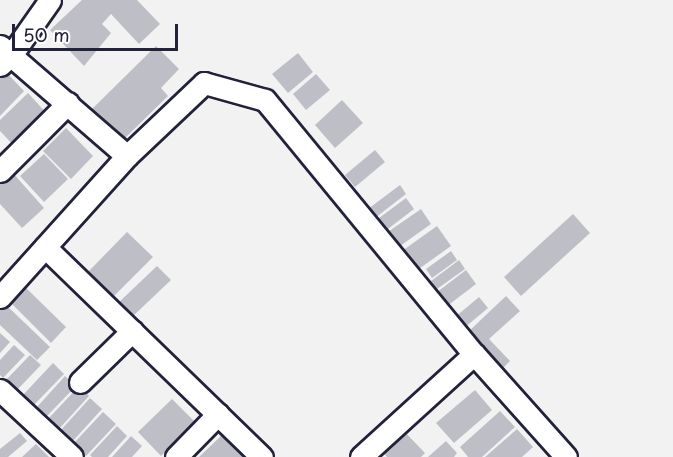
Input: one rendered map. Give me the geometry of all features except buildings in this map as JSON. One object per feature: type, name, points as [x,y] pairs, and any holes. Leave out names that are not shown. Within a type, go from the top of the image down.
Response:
[{"type":"street","points":[[50,0],[4,55],[68,103],[127,156]]},
{"type":"street","points":[[0,297],[127,156],[204,83],[265,100],[474,354],[566,457]]},
{"type":"street","points":[[0,171],[68,103]]},
{"type":"street","points":[[45,247],[262,457]]},
{"type":"street","points":[[80,382],[132,331]]},
{"type":"street","points":[[369,454],[474,354]]},
{"type":"street","points":[[0,390],[72,457]]},
{"type":"street","points":[[176,457],[218,414]]}]
